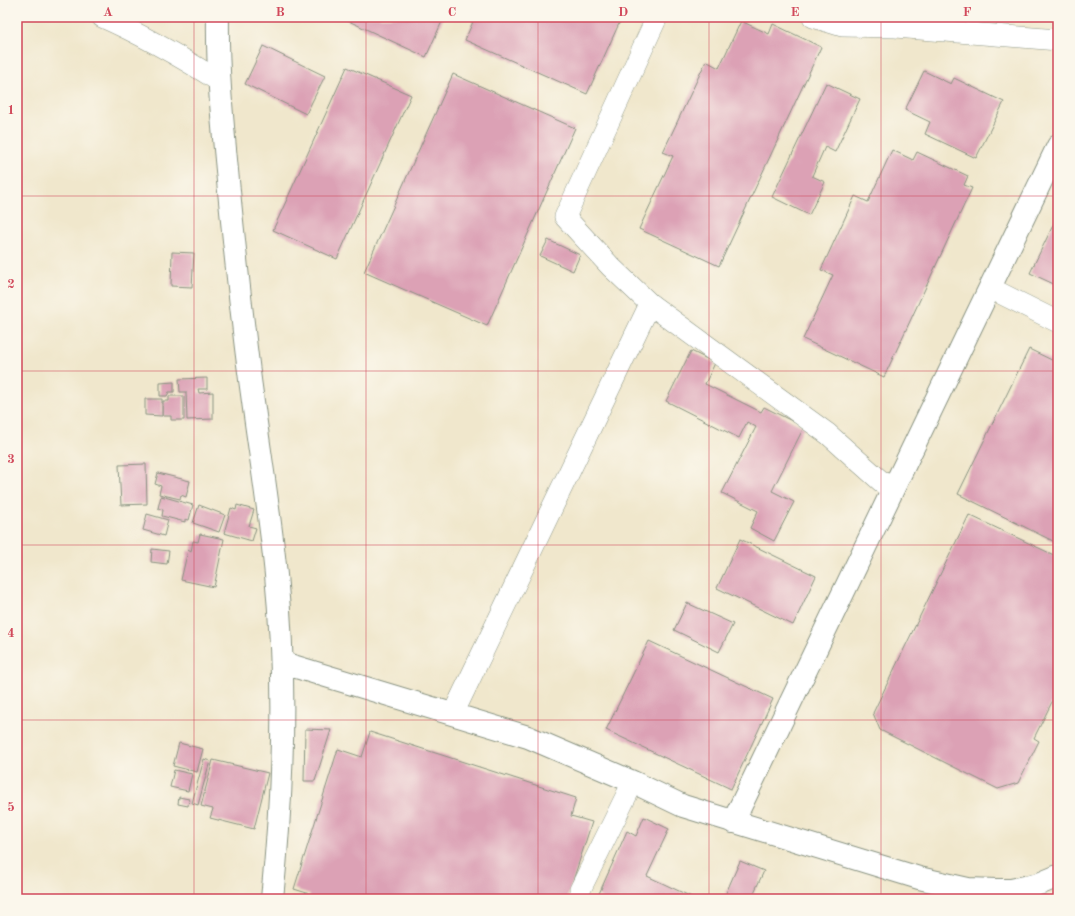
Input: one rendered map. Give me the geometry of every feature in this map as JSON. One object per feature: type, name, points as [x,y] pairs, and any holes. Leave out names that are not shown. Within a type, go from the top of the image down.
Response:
[{"type":"street","points":[[102,17],[169,51],[219,81]]},
{"type":"street","points":[[218,17],[219,81],[244,334],[276,576],[283,663],[281,785],[272,899]]},
{"type":"street","points":[[657,17],[565,217],[611,267],[650,304],[828,434],[892,491]]},
{"type":"street","points":[[813,17],[842,26],[895,22],[1058,40]]},
{"type":"street","points":[[733,822],[1058,146]]},
{"type":"street","points":[[990,288],[1058,322]]},
{"type":"street","points":[[452,714],[650,304]]},
{"type":"street","points":[[283,663],[528,737],[634,782],[683,806],[919,878],[968,889],[1011,890],[1038,884],[1058,876]]},
{"type":"street","points":[[580,899],[580,890],[634,782]]},
{"type":"building","points":[[340,17],[444,17],[426,57]]},
{"type":"building","points":[[475,17],[622,17],[587,94],[465,40]]},
{"type":"building","points":[[980,17],[995,17],[995,20]]},
{"type":"building","points":[[741,21],[769,34],[773,24],[821,47],[719,266],[639,229],[673,156],[663,152],[706,61],[719,68]]},
{"type":"building","points":[[263,46],[325,76],[306,114],[245,84]]},
{"type":"building","points":[[347,67],[411,95],[337,259],[273,230]]},
{"type":"building","points":[[924,71],[951,84],[954,78],[1004,102],[976,158],[925,134],[930,122],[905,110]]},
{"type":"building","points":[[453,74],[575,128],[487,326],[364,272]]},
{"type":"building","points":[[826,83],[860,99],[835,152],[825,147],[812,176],[825,182],[809,215],[772,197]]},
{"type":"building","points":[[892,150],[913,160],[917,152],[968,176],[964,185],[972,188],[884,377],[803,339],[833,275],[821,270],[855,196],[868,202]]},
{"type":"building","points":[[1058,215],[1058,286],[1030,273]]},
{"type":"building","points":[[548,240],[580,255],[573,271],[540,256]]},
{"type":"building","points":[[172,252],[194,253],[192,287],[171,286]]},
{"type":"building","points":[[1029,349],[1058,363],[1058,535],[1055,542],[958,494]]},
{"type":"building","points":[[691,351],[715,363],[705,384],[761,412],[764,407],[804,427],[772,491],[794,502],[774,541],[750,528],[758,511],[722,493],[756,427],[747,422],[739,438],[666,401]]},
{"type":"building","points":[[207,378],[207,389],[198,389],[199,393],[213,392],[213,419],[187,420],[186,392],[180,392],[179,379]]},
{"type":"building","points":[[174,382],[174,392],[169,392],[167,396],[160,396],[160,383]]},
{"type":"building","points":[[169,396],[184,396],[184,420],[171,420],[171,416],[163,416],[163,401],[169,401]]},
{"type":"building","points":[[145,399],[162,399],[162,416],[145,415]]},
{"type":"building","points":[[146,464],[147,504],[121,505],[119,465]]},
{"type":"building","points":[[158,473],[190,481],[186,497],[181,495],[180,499],[159,494],[161,486],[155,484]]},
{"type":"building","points":[[161,496],[193,505],[189,520],[185,519],[185,522],[162,516],[163,510],[158,508]]},
{"type":"building","points":[[199,505],[225,515],[219,532],[193,523]]},
{"type":"building","points":[[237,505],[254,510],[249,526],[256,528],[252,541],[224,533],[231,508],[236,510]]},
{"type":"building","points":[[147,514],[168,520],[164,536],[143,530]]},
{"type":"building","points":[[969,515],[1058,557],[1058,690],[1034,738],[1039,741],[1018,783],[998,789],[880,730],[873,713]]},
{"type":"building","points":[[200,534],[224,539],[214,587],[181,580],[188,550],[191,552],[193,541],[198,542]]},
{"type":"building","points":[[740,539],[816,576],[793,625],[717,588]]},
{"type":"building","points":[[152,549],[169,551],[167,564],[151,562]]},
{"type":"building","points":[[687,603],[733,624],[719,652],[674,630]]},
{"type":"building","points":[[649,641],[773,699],[731,789],[606,730]]},
{"type":"building","points":[[305,729],[331,730],[315,781],[304,781]]},
{"type":"building","points":[[370,732],[576,798],[571,816],[592,822],[567,899],[308,899],[310,894],[294,889],[338,749],[362,757]]},
{"type":"building","points":[[179,743],[203,749],[197,772],[173,766]]},
{"type":"building","points":[[204,759],[210,761],[198,805],[192,803]]},
{"type":"building","points":[[213,760],[268,773],[254,829],[210,818],[213,809],[201,806]]},
{"type":"building","points":[[174,770],[192,774],[188,791],[170,787]]},
{"type":"building","points":[[179,797],[189,799],[188,806],[178,804]]},
{"type":"building","points":[[644,817],[669,829],[647,876],[696,899],[604,899],[598,896],[627,831],[636,836]]},
{"type":"building","points":[[740,861],[764,871],[751,899],[739,899],[726,893]]}]
